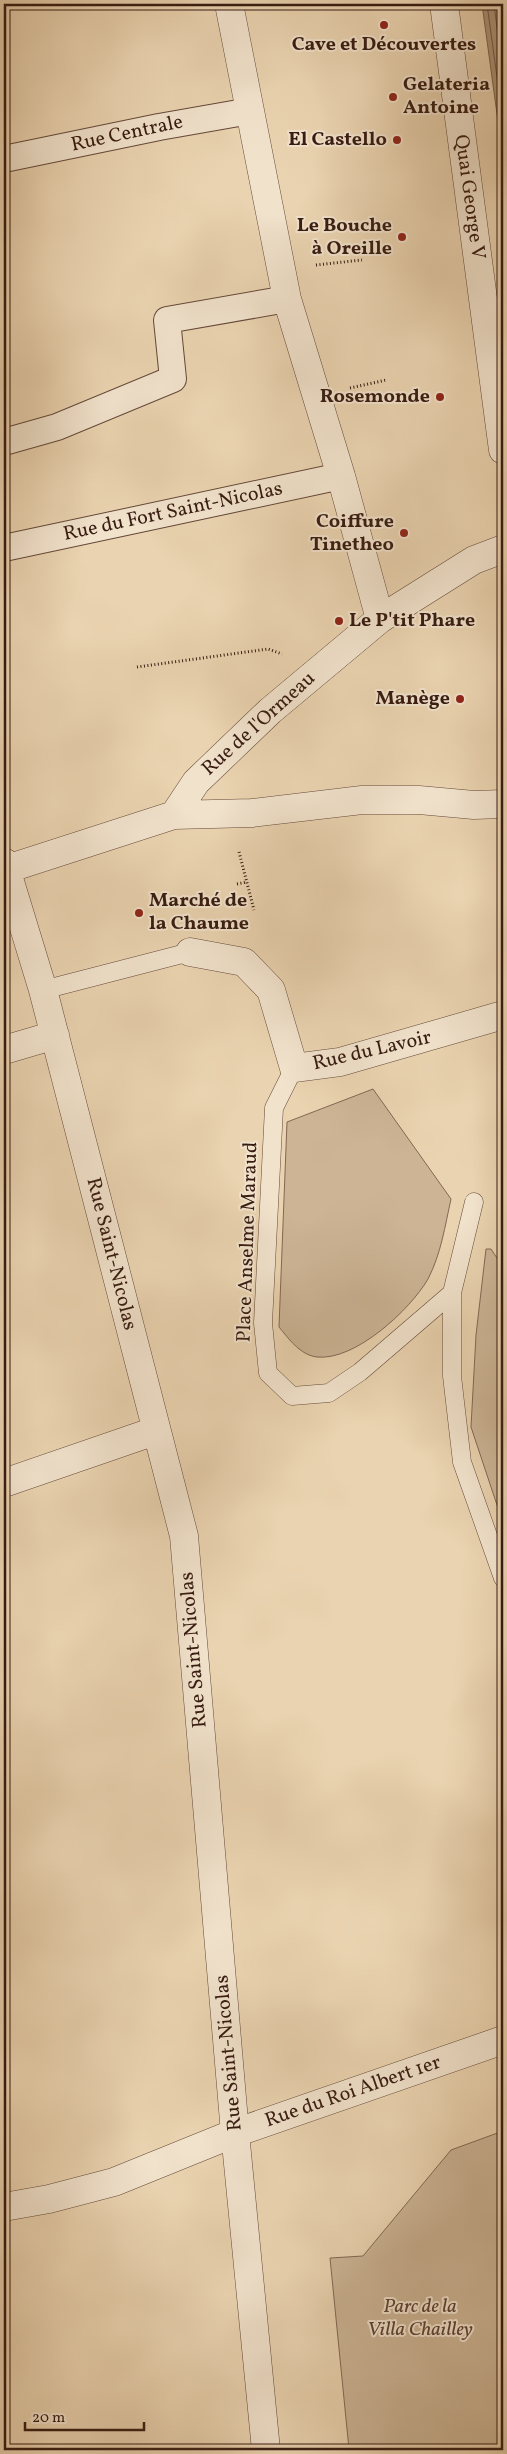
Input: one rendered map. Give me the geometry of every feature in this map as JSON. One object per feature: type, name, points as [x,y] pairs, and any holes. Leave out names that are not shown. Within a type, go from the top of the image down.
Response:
[{"type":"street","points":[[228,4],[288,299],[342,476],[380,619]]},
{"type":"street","name":"Quai George V","points":[[444,4],[503,450]]},
{"type":"street","name":"Rue Centrale","points":[[4,160],[159,126],[250,111]]},
{"type":"street","points":[[4,442],[57,427],[173,379],[167,320],[288,299]]},
{"type":"street","name":"Rue du Fort Saint-Nicolas","points":[[4,548],[342,476]]},
{"type":"street","name":"Rue de l'Ormeau","points":[[174,815],[196,782],[270,711],[380,619],[474,560],[503,550]]},
{"type":"street","points":[[4,867],[174,815],[252,813],[362,800],[419,800],[474,805],[503,804]]},
{"type":"street","name":"Rue Saint-Nicolas","points":[[4,867],[43,990],[155,1430],[184,1536],[235,2133],[266,2450]]},
{"type":"street","name":"Rue du Lavoir","points":[[190,952],[244,962],[272,990],[294,1068],[340,1062],[503,1016]]},
{"type":"street","points":[[4,1050],[55,1035]]},
{"type":"street","points":[[4,1483],[155,1430]]},
{"type":"street","name":"Rue du Roi Albert 1er","points":[[4,2207],[49,2199],[114,2182],[235,2133],[501,2045]]},
{"type":"lane","name":"Rue du Lavoir","points":[[43,990],[190,952]]},
{"type":"lane","name":"Place Anselme Maraud","points":[[294,1068],[274,1108],[263,1323],[268,1373],[292,1396],[329,1393],[360,1372],[452,1293]]},
{"type":"lane","points":[[474,1202],[452,1293],[452,1376],[462,1462],[503,1578]]},
{"type":"path","points":[[281,268],[362,260]]},
{"type":"path","points":[[138,667],[268,649],[284,655]]},
{"type":"path","points":[[239,852],[254,910]]},
{"type":"path","points":[[237,884],[247,882]]},
{"type":"green space","points":[[373,1089],[451,1199],[442,1240],[428,1279],[420,1291],[395,1318],[380,1331],[348,1351],[332,1356],[311,1356],[300,1350],[279,1327],[287,1122]]},
{"type":"green space","points":[[486,1249],[491,1249],[503,1267],[503,1523],[471,1427],[476,1335]]},
{"type":"green space","name":"Parc de la Villa Chailley","points":[[503,2131],[503,2450],[334,2450],[349,2449],[330,2258],[363,2256],[451,2150]]},
{"type":"water","points":[[482,4],[503,4],[503,158]]},
{"type":"place","name":"Cave et Découvertes","points":[[384,25]]},
{"type":"place","name":"Gelateria Antoine","points":[[393,97]]},
{"type":"place","name":"El Castello","points":[[397,140]]},
{"type":"place","name":"Le Bouche à Oreille","points":[[402,237]]},
{"type":"place","name":"Rosemonde","points":[[440,397]]},
{"type":"place","name":"Coiffure Tinetheo","points":[[404,533]]},
{"type":"place","name":"Le P'tit Phare","points":[[339,621]]},
{"type":"place","name":"Manège","points":[[460,699]]},
{"type":"place","name":"Marché de la Chaume","points":[[139,913]]}]
